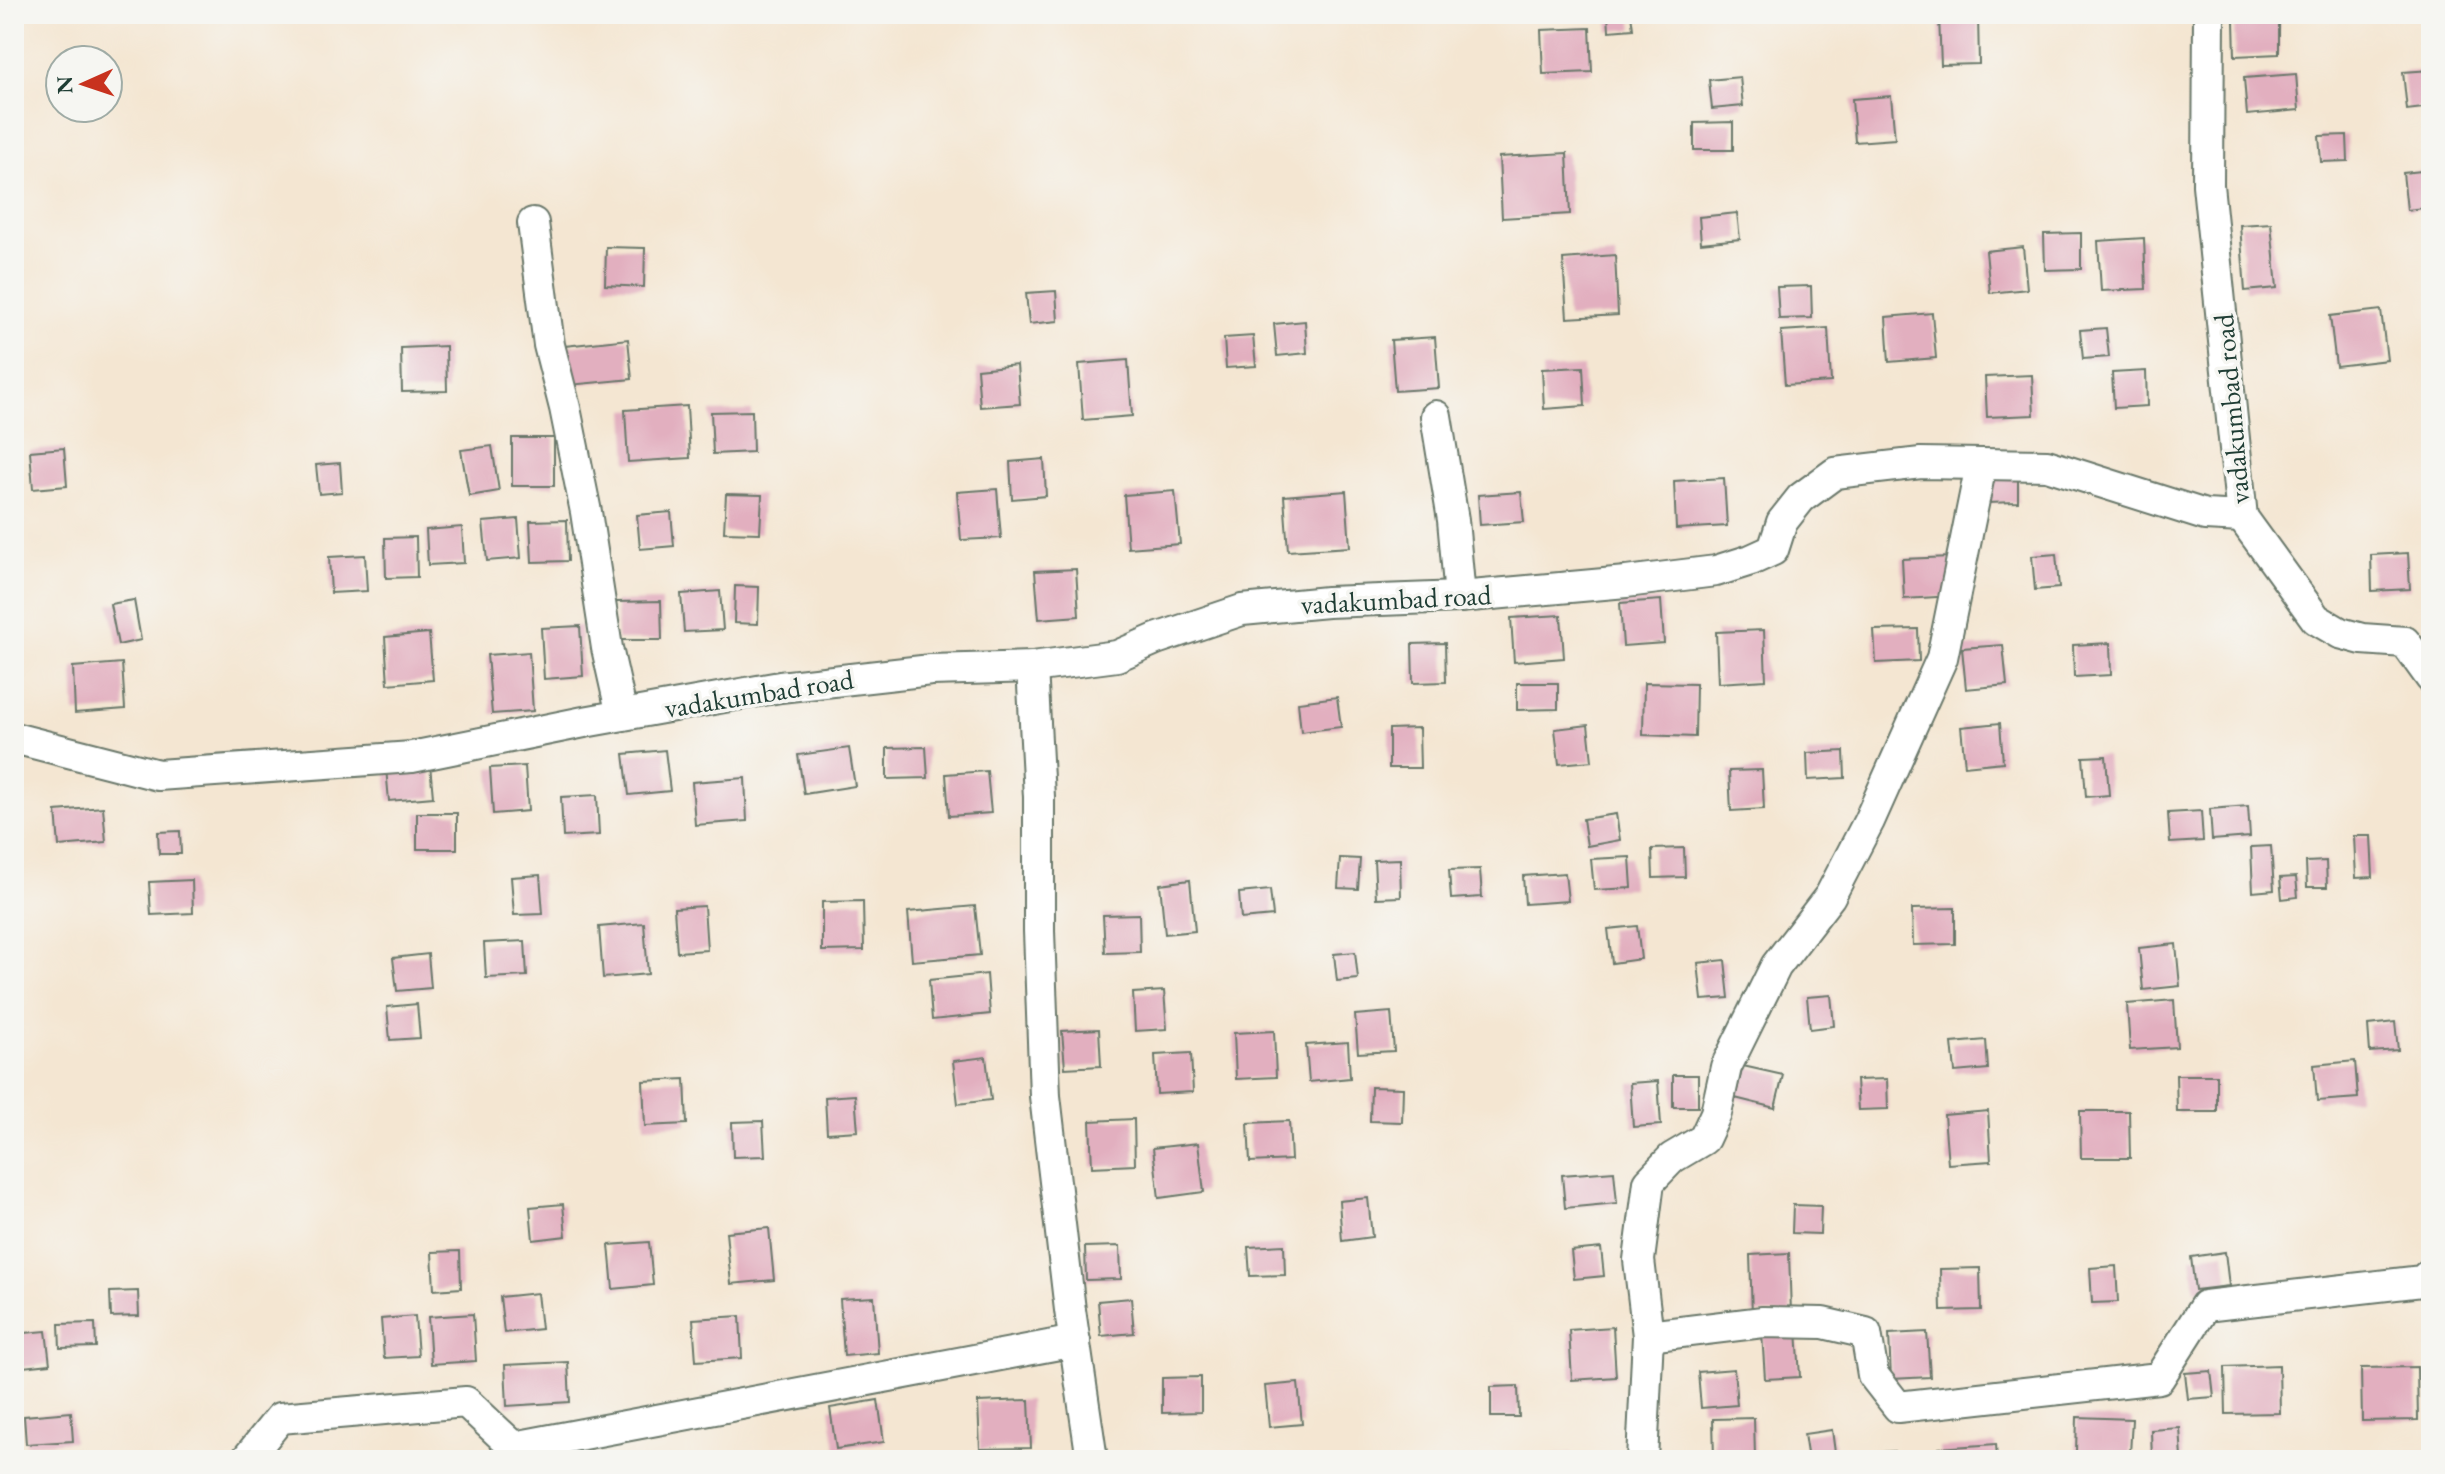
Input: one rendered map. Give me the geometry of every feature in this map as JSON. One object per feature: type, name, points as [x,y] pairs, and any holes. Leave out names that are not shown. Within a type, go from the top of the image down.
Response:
[{"type":"street","name":"vadakumbad road","points":[[14,738],[158,775],[412,757],[780,687],[931,670],[1032,667],[1117,656],[1156,639],[1242,610],[1327,602],[1460,597],[1716,571],[1773,550],[1782,522],[1801,498],[1835,473],[1921,463],[2047,465],[2205,515],[2242,517],[2208,185],[2209,14]]},
{"type":"street","points":[[533,223],[549,345],[586,512],[607,648],[622,715]]},
{"type":"street","points":[[1436,416],[1453,520],[1460,597]]},
{"type":"street","points":[[1642,1460],[1648,1336],[1639,1260],[1649,1182],[1672,1158],[1704,1139],[1716,1113],[1726,1067],[1776,966],[1830,896],[1869,821],[1942,658],[1981,465]]},
{"type":"street","points":[[2242,517],[2316,619],[2340,633],[2362,639],[2405,642],[2431,678]]},
{"type":"street","points":[[1032,667],[1039,797],[1039,931],[1045,1096],[1092,1460]]},
{"type":"street","points":[[1648,1336],[1763,1322],[1823,1323],[1866,1333],[1873,1375],[1898,1407],[2159,1378],[2205,1306],[2422,1281],[2431,1273]]},
{"type":"street","points":[[246,1460],[280,1418],[466,1402],[514,1447],[1075,1341]]},
{"type":"building","points":[[1608,14],[1631,14],[1633,29],[1609,31]]},
{"type":"building","points":[[1978,16],[1979,64],[1941,65],[1939,17]]},
{"type":"building","points":[[2279,20],[2279,54],[2235,56],[2234,21]]},
{"type":"building","points":[[1590,28],[1592,72],[1543,74],[1541,30]]},
{"type":"building","points":[[2431,70],[2431,107],[2407,110],[2403,72]]},
{"type":"building","points":[[2296,74],[2299,110],[2247,115],[2244,78]]},
{"type":"building","points":[[1740,77],[1743,106],[1712,109],[1709,80]]},
{"type":"building","points":[[1891,96],[1895,139],[1855,142],[1852,99]]},
{"type":"building","points":[[1733,122],[1733,150],[1694,150],[1694,123]]},
{"type":"building","points":[[2347,135],[2348,161],[2321,162],[2319,136]]},
{"type":"building","points":[[1567,153],[1570,214],[1502,218],[1499,157]]},
{"type":"building","points":[[2431,170],[2431,207],[2407,210],[2403,173]]},
{"type":"building","points":[[1737,213],[1740,239],[1701,243],[1699,217]]},
{"type":"building","points":[[2271,223],[2277,288],[2245,291],[2240,225]]},
{"type":"building","points":[[2081,233],[2081,269],[2045,270],[2044,234]]},
{"type":"building","points":[[2144,238],[2146,289],[2101,291],[2098,241]]},
{"type":"building","points":[[606,247],[645,248],[644,287],[605,285]]},
{"type":"building","points":[[2023,247],[2027,289],[1990,293],[1986,251]]},
{"type":"building","points":[[1615,255],[1618,315],[1567,318],[1563,259]]},
{"type":"building","points":[[1811,286],[1812,318],[1779,319],[1777,287]]},
{"type":"building","points":[[1056,291],[1058,321],[1029,324],[1026,293]]},
{"type":"building","points":[[2381,310],[2387,360],[2336,366],[2330,316]]},
{"type":"building","points":[[1932,313],[1936,358],[1889,362],[1886,317]]},
{"type":"building","points":[[1305,321],[1307,353],[1277,356],[1274,324]]},
{"type":"building","points":[[1828,328],[1831,382],[1785,385],[1781,331]]},
{"type":"building","points":[[2106,328],[2109,357],[2083,359],[2080,330]]},
{"type":"building","points":[[1253,336],[1256,366],[1226,368],[1224,338]]},
{"type":"building","points":[[1435,337],[1439,388],[1395,391],[1391,340]]},
{"type":"building","points":[[628,339],[632,379],[569,385],[565,346]]},
{"type":"building","points":[[446,346],[447,391],[402,392],[401,348]]},
{"type":"building","points":[[1128,360],[1132,416],[1083,420],[1079,364]]},
{"type":"building","points":[[1017,365],[1020,404],[980,407],[977,369]]},
{"type":"building","points":[[1583,367],[1585,406],[1544,409],[1542,369]]},
{"type":"building","points":[[2146,371],[2147,406],[2114,408],[2112,373]]},
{"type":"building","points":[[2032,375],[2034,415],[1987,417],[1985,377]]},
{"type":"building","points":[[687,406],[690,458],[628,462],[625,410]]},
{"type":"building","points":[[752,411],[753,452],[713,454],[711,412]]},
{"type":"building","points":[[512,438],[554,438],[554,486],[512,486]]},
{"type":"building","points":[[492,446],[499,491],[469,496],[461,450]]},
{"type":"building","points":[[64,448],[67,486],[33,489],[30,451]]},
{"type":"building","points":[[1044,459],[1046,496],[1012,499],[1010,462]]},
{"type":"building","points":[[340,463],[342,492],[319,494],[316,465]]},
{"type":"building","points":[[2018,475],[2018,502],[1986,503],[1985,476]]},
{"type":"building","points":[[1724,478],[1727,526],[1676,529],[1674,481]]},
{"type":"building","points":[[997,489],[1001,538],[961,540],[957,492]]},
{"type":"building","points":[[1175,491],[1180,544],[1128,548],[1124,495]]},
{"type":"building","points":[[1346,491],[1350,547],[1288,551],[1284,496]]},
{"type":"building","points":[[1521,492],[1524,522],[1480,525],[1478,495]]},
{"type":"building","points":[[726,494],[762,495],[760,533],[724,532]]},
{"type":"building","points":[[671,512],[674,546],[640,549],[637,515]]},
{"type":"building","points":[[518,519],[521,558],[487,561],[483,522]]},
{"type":"building","points":[[567,520],[568,561],[532,562],[530,521]]},
{"type":"building","points":[[462,527],[464,563],[428,565],[426,530]]},
{"type":"building","points":[[416,537],[417,577],[386,578],[385,538]]},
{"type":"building","points":[[2408,553],[2410,589],[2372,591],[2371,555]]},
{"type":"building","points":[[2056,554],[2059,588],[2035,590],[2032,556]]},
{"type":"building","points":[[365,555],[367,591],[331,593],[329,557]]},
{"type":"building","points":[[1951,557],[1953,596],[1904,599],[1902,559]]},
{"type":"building","points":[[1076,569],[1079,616],[1039,619],[1035,571]]},
{"type":"building","points":[[735,586],[759,587],[758,624],[734,623]]},
{"type":"building","points":[[720,591],[723,630],[684,632],[681,594]]},
{"type":"building","points":[[134,600],[141,640],[118,645],[110,604]]},
{"type":"building","points":[[1661,600],[1664,643],[1623,646],[1620,603]]},
{"type":"building","points":[[661,601],[662,640],[617,640],[616,602]]},
{"type":"building","points":[[14,602],[17,602],[21,660],[14,661]]},
{"type":"building","points":[[1561,615],[1564,658],[1514,662],[1511,618]]},
{"type":"building","points":[[580,626],[583,676],[544,679],[541,628]]},
{"type":"building","points":[[1918,629],[1919,661],[1876,663],[1874,630]]},
{"type":"building","points":[[1764,630],[1766,680],[1718,683],[1716,632]]},
{"type":"building","points":[[429,633],[433,680],[388,684],[385,637]]},
{"type":"building","points":[[1445,643],[1446,682],[1413,683],[1412,644]]},
{"type":"building","points":[[2110,643],[2111,675],[2074,677],[2073,645]]},
{"type":"building","points":[[2003,645],[2007,685],[1966,689],[1962,648]]},
{"type":"building","points":[[529,652],[533,711],[492,714],[487,655]]},
{"type":"building","points":[[122,663],[125,709],[75,713],[73,667]]},
{"type":"building","points":[[1517,683],[1558,683],[1558,709],[1517,710]]},
{"type":"building","points":[[1644,683],[1696,684],[1695,737],[1643,735]]},
{"type":"building","points":[[1337,697],[1341,727],[1301,732],[1298,702]]},
{"type":"building","points":[[2000,723],[2003,762],[1965,766],[1961,727]]},
{"type":"building","points":[[1588,725],[1592,761],[1559,764],[1555,729]]},
{"type":"building","points":[[1419,728],[1420,768],[1389,768],[1389,729]]},
{"type":"building","points":[[926,747],[928,778],[887,779],[887,748]]},
{"type":"building","points":[[849,748],[855,786],[804,794],[798,755]]},
{"type":"building","points":[[665,750],[670,791],[629,795],[624,754]]},
{"type":"building","points":[[1844,751],[1845,778],[1808,780],[1807,753]]},
{"type":"building","points":[[2106,756],[2109,795],[2086,797],[2083,757]]},
{"type":"building","points":[[430,764],[433,797],[389,801],[386,768]]},
{"type":"building","points":[[525,766],[528,811],[493,814],[490,768]]},
{"type":"building","points":[[1762,770],[1764,809],[1731,811],[1729,771]]},
{"type":"building","points":[[987,771],[991,813],[949,816],[946,774]]},
{"type":"building","points":[[745,778],[747,821],[695,825],[692,782]]},
{"type":"building","points":[[597,795],[599,835],[563,837],[561,797]]},
{"type":"building","points":[[2248,806],[2250,837],[2212,840],[2210,809]]},
{"type":"building","points":[[103,807],[106,842],[59,846],[56,811]]},
{"type":"building","points":[[2201,811],[2203,841],[2170,843],[2168,813]]},
{"type":"building","points":[[417,813],[457,813],[457,849],[417,849]]},
{"type":"building","points":[[1616,814],[1620,840],[1587,846],[1583,819]]},
{"type":"building","points":[[180,831],[181,854],[159,854],[158,832]]},
{"type":"building","points":[[2354,836],[2371,836],[2373,877],[2356,878]]},
{"type":"building","points":[[2271,846],[2274,890],[2253,892],[2251,847]]},
{"type":"building","points":[[1684,848],[1685,877],[1653,878],[1652,849]]},
{"type":"building","points":[[1630,857],[1632,888],[1594,890],[1591,859]]},
{"type":"building","points":[[1340,858],[1360,859],[1358,889],[1338,888]]},
{"type":"building","points":[[1400,859],[1401,897],[1376,898],[1374,860]]},
{"type":"building","points":[[2326,861],[2327,887],[2307,887],[2306,862]]},
{"type":"building","points":[[1480,869],[1482,897],[1451,899],[1449,870]]},
{"type":"building","points":[[1565,873],[1568,901],[1525,904],[1523,876]]},
{"type":"building","points":[[540,875],[543,914],[514,915],[511,877]]},
{"type":"building","points":[[2296,877],[2298,897],[2282,899],[2280,878]]},
{"type":"building","points":[[192,880],[193,913],[151,915],[149,882]]},
{"type":"building","points":[[1190,880],[1195,931],[1165,934],[1160,884]]},
{"type":"building","points":[[1270,890],[1273,916],[1241,919],[1239,893]]},
{"type":"building","points":[[863,901],[864,950],[822,951],[822,902]]},
{"type":"building","points":[[704,906],[707,950],[677,952],[674,908]]},
{"type":"building","points":[[975,906],[980,955],[912,961],[908,912]]},
{"type":"building","points":[[1955,908],[1955,944],[1913,945],[1912,909]]},
{"type":"building","points":[[1139,914],[1140,952],[1105,953],[1103,915]]},
{"type":"building","points":[[644,923],[648,974],[603,978],[599,927]]},
{"type":"building","points":[[1637,926],[1641,959],[1612,963],[1608,929]]},
{"type":"building","points":[[525,941],[527,976],[486,978],[484,943]]},
{"type":"building","points":[[2176,944],[2180,986],[2143,990],[2139,948]]},
{"type":"building","points":[[1355,952],[1358,979],[1337,981],[1334,954]]},
{"type":"building","points":[[428,954],[431,988],[397,991],[393,958]]},
{"type":"building","points":[[1725,960],[1729,998],[1702,1000],[1698,963]]},
{"type":"building","points":[[987,974],[990,1014],[932,1020],[929,980]]},
{"type":"building","points":[[1164,991],[1167,1029],[1135,1031],[1133,993]]},
{"type":"building","points":[[1831,995],[1834,1026],[1810,1029],[1807,997]]},
{"type":"building","points":[[2174,1000],[2177,1047],[2130,1050],[2127,1004]]},
{"type":"building","points":[[417,1004],[420,1038],[390,1040],[387,1007]]},
{"type":"building","points":[[1391,1012],[1394,1051],[1358,1053],[1355,1015]]},
{"type":"building","points":[[2395,1022],[2398,1050],[2370,1052],[2368,1025]]},
{"type":"building","points":[[1099,1029],[1101,1066],[1065,1068],[1062,1031]]},
{"type":"building","points":[[1274,1031],[1276,1077],[1236,1079],[1234,1033]]},
{"type":"building","points":[[1986,1040],[1988,1069],[1955,1072],[1952,1043]]},
{"type":"building","points":[[1348,1042],[1350,1078],[1309,1082],[1306,1045]]},
{"type":"building","points":[[1191,1053],[1193,1092],[1157,1094],[1155,1055]]},
{"type":"building","points":[[986,1057],[991,1100],[958,1104],[953,1061]]},
{"type":"building","points":[[2355,1061],[2358,1098],[2317,1101],[2314,1065]]},
{"type":"building","points":[[1743,1066],[1783,1075],[1775,1108],[1735,1098]]},
{"type":"building","points":[[1673,1075],[1698,1075],[1698,1107],[1673,1107]]},
{"type":"building","points":[[2176,1075],[2217,1075],[2217,1112],[2177,1112]]},
{"type":"building","points":[[685,1079],[687,1124],[645,1126],[643,1081]]},
{"type":"building","points":[[1887,1079],[1888,1109],[1858,1110],[1856,1080]]},
{"type":"building","points":[[1658,1081],[1661,1125],[1633,1127],[1630,1083]]},
{"type":"building","points":[[1371,1087],[1403,1088],[1402,1122],[1370,1121]]},
{"type":"building","points":[[855,1095],[858,1131],[827,1133],[825,1097]]},
{"type":"building","points":[[1988,1111],[1991,1161],[1948,1164],[1944,1115]]},
{"type":"building","points":[[2080,1111],[2129,1111],[2130,1158],[2081,1158]]},
{"type":"building","points":[[1134,1119],[1135,1165],[1092,1167],[1090,1121]]},
{"type":"building","points":[[763,1121],[765,1156],[733,1157],[732,1122]]},
{"type":"building","points":[[1289,1121],[1291,1160],[1250,1162],[1248,1123]]},
{"type":"building","points":[[1198,1143],[1204,1192],[1159,1198],[1153,1148]]},
{"type":"building","points":[[1614,1171],[1617,1203],[1565,1208],[1562,1175]]},
{"type":"building","points":[[1368,1198],[1372,1237],[1342,1241],[1339,1201]]},
{"type":"building","points":[[563,1204],[566,1236],[533,1240],[530,1207]]},
{"type":"building","points":[[1793,1205],[1821,1206],[1820,1234],[1792,1233]]},
{"type":"building","points":[[769,1228],[774,1280],[731,1284],[726,1232]]},
{"type":"building","points":[[649,1242],[653,1285],[613,1289],[609,1245]]},
{"type":"building","points":[[1284,1245],[1285,1275],[1250,1276],[1248,1247]]},
{"type":"building","points":[[1120,1246],[1121,1279],[1086,1280],[1085,1247]]},
{"type":"building","points":[[1601,1248],[1604,1276],[1574,1279],[1571,1251]]},
{"type":"building","points":[[460,1251],[461,1288],[434,1290],[432,1252]]},
{"type":"building","points":[[2225,1252],[2229,1286],[2195,1290],[2191,1257]]},
{"type":"building","points":[[1789,1253],[1791,1313],[1752,1314],[1750,1255]]},
{"type":"building","points":[[2116,1266],[2118,1302],[2092,1303],[2090,1268]]},
{"type":"building","points":[[1980,1268],[1981,1310],[1941,1311],[1940,1269]]},
{"type":"building","points":[[138,1291],[139,1316],[111,1317],[110,1292]]},
{"type":"building","points":[[537,1293],[541,1329],[504,1333],[500,1297]]},
{"type":"building","points":[[874,1297],[878,1353],[844,1356],[840,1299]]},
{"type":"building","points":[[1131,1298],[1134,1333],[1101,1336],[1098,1301]]},
{"type":"building","points":[[473,1314],[476,1361],[431,1364],[428,1317]]},
{"type":"building","points":[[415,1316],[418,1356],[384,1358],[381,1319]]},
{"type":"building","points":[[740,1316],[742,1358],[696,1361],[693,1319]]},
{"type":"building","points":[[95,1323],[96,1347],[60,1348],[59,1324]]},
{"type":"building","points":[[1613,1327],[1616,1377],[1572,1380],[1569,1330]]},
{"type":"building","points":[[1797,1330],[1800,1377],[1765,1379],[1762,1333]]},
{"type":"building","points":[[46,1331],[50,1364],[14,1368],[14,1334]]},
{"type":"building","points":[[1927,1332],[1930,1377],[1891,1379],[1889,1334]]},
{"type":"building","points":[[568,1362],[570,1402],[507,1406],[505,1365]]},
{"type":"building","points":[[2279,1365],[2280,1413],[2226,1414],[2225,1367]]},
{"type":"building","points":[[2417,1367],[2418,1420],[2362,1421],[2361,1368]]},
{"type":"building","points":[[1734,1369],[1737,1405],[1701,1408],[1698,1372]]},
{"type":"building","points":[[2211,1371],[2214,1397],[2188,1399],[2185,1373]]},
{"type":"building","points":[[1201,1377],[1201,1412],[1162,1413],[1162,1378]]},
{"type":"building","points":[[1298,1383],[1302,1424],[1269,1427],[1265,1386]]},
{"type":"building","points":[[1518,1386],[1519,1417],[1491,1417],[1491,1387]]},
{"type":"building","points":[[878,1400],[884,1442],[836,1449],[830,1408]]},
{"type":"building","points":[[1029,1400],[1031,1448],[980,1449],[978,1402]]},
{"type":"building","points":[[71,1412],[73,1441],[26,1444],[24,1416]]},
{"type":"building","points":[[2077,1417],[2132,1419],[2130,1454],[2076,1452]]},
{"type":"building","points":[[1754,1418],[1755,1457],[1714,1458],[1713,1419]]},
{"type":"building","points":[[2180,1428],[2182,1458],[2152,1460],[2151,1430]]},
{"type":"building","points":[[1832,1430],[1836,1460],[1808,1460],[1804,1434]]},
{"type":"building","points":[[1996,1444],[1997,1460],[1940,1460],[1939,1448]]},
{"type":"building","points":[[1894,1451],[1894,1460],[1856,1460],[1856,1454]]},
{"type":"building","points":[[1571,1453],[1571,1460],[1538,1460],[1537,1457]]}]
